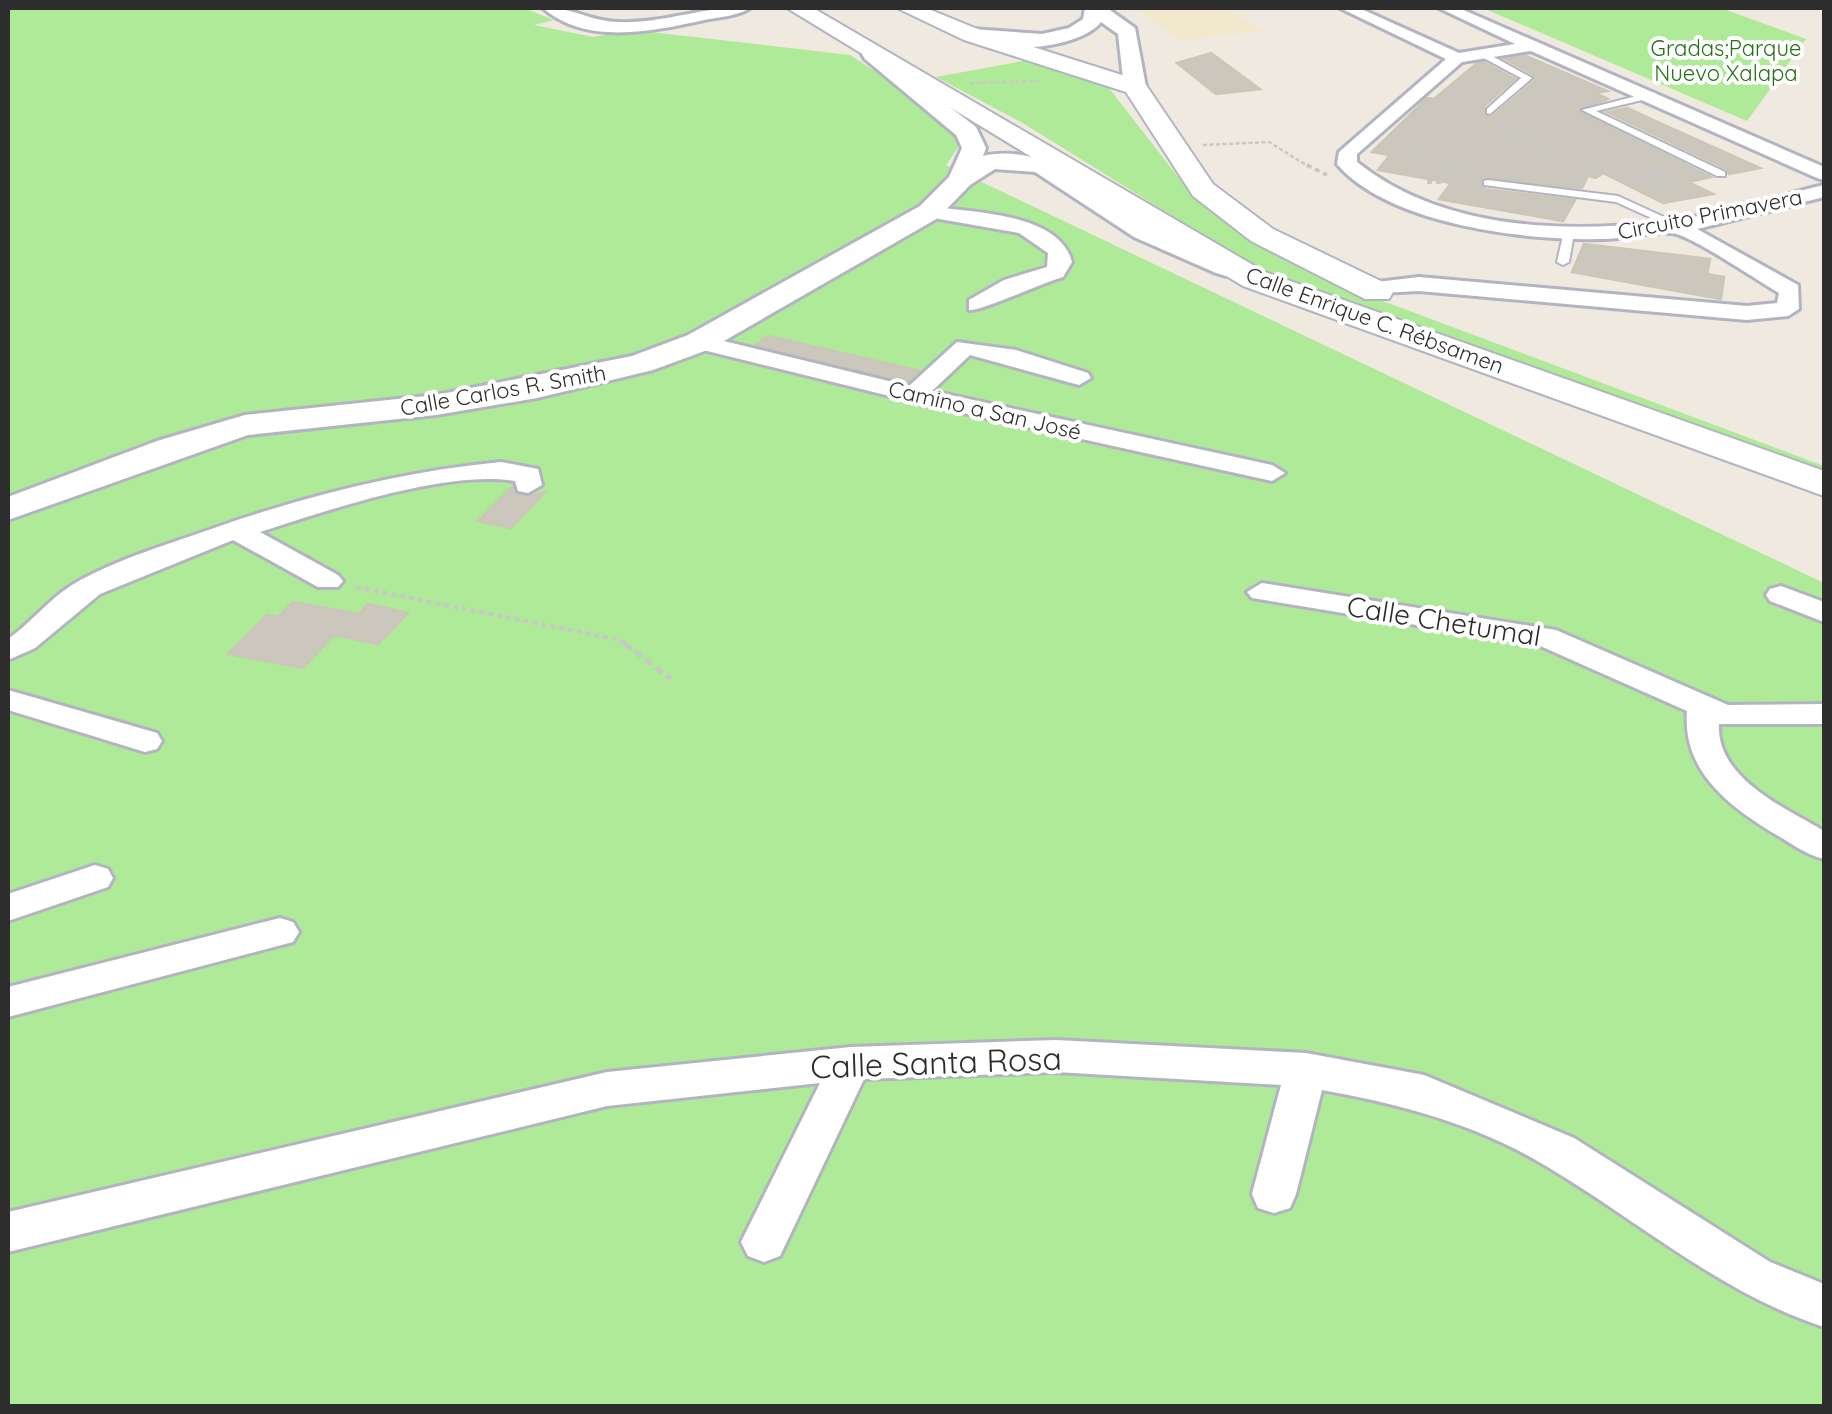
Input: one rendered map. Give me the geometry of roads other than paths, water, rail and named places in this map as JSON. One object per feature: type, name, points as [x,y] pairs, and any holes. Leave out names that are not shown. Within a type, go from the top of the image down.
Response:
[{"type":"main road","points":[[801,8],[845,10]]},
{"type":"main road","name":"Calle Enrique C. Rébsamen","points":[[801,8],[1254,280],[1824,484]]},
{"type":"main road","points":[[908,8],[958,30],[1135,87]]},
{"type":"main road","name":"Calle Enrique C. Rébsamen","points":[[1135,87],[1203,190],[1262,235],[1368,289],[1824,454]]},
{"type":"street","points":[[551,8],[578,22],[616,28],[742,8]]},
{"type":"street","points":[[1346,8],[1457,58],[1534,46]]},
{"type":"street","points":[[1447,8],[1824,174]]},
{"type":"street","points":[[958,30],[1021,40],[1061,36],[1082,30],[1097,9],[1128,32],[1135,87]]},
{"type":"street","points":[[873,54],[967,132],[974,148],[961,180]]},
{"type":"street","name":"Circuito Primavera","points":[[1457,58],[1348,152],[1347,164],[1372,183],[1422,205],[1468,217],[1568,233],[1609,233],[1672,224],[1824,191]]},
{"type":"street","name":"Calle Carlos R. Smith","points":[[8,509],[169,448],[246,425],[436,405],[537,388],[642,363],[699,342],[928,212],[961,180],[987,164],[1031,161],[1144,231],[1254,280]]},
{"type":"street","points":[[928,212],[1025,228],[1058,250],[1061,262],[1055,272],[1012,285],[977,305]]},
{"type":"street","points":[[1368,289],[1420,284],[1747,312],[1788,309],[1790,290],[1672,224]]},
{"type":"street","name":"Camino a San José","points":[[699,342],[914,396],[1272,472]]},
{"type":"street","points":[[914,396],[965,347],[1016,356],[1079,378]]},
{"type":"street","points":[[8,651],[20,645],[68,601],[134,566],[235,530],[393,486],[498,468],[518,469],[529,475],[528,486]]},
{"type":"street","points":[[235,530],[328,581]]},
{"type":"street","name":"Calle Chetumal","points":[[1262,592],[1545,637],[1718,711]]},
{"type":"street","points":[[1780,594],[1824,612]]},
{"type":"street","points":[[8,700],[146,741]]},
{"type":"street","points":[[1824,714],[1718,711],[1700,738],[1722,780],[1824,847]]},
{"type":"street","points":[[8,908],[96,878]]},
{"type":"street","points":[[8,1002],[280,932]]},
{"type":"street","name":"Calle Santa Rosa","points":[[8,1232],[607,1089],[850,1063],[1056,1056],[1306,1070],[1424,1092],[1559,1151],[1754,1277],[1824,1306]]},
{"type":"street","points":[[764,1242],[850,1063]]},
{"type":"street","points":[[1274,1194],[1306,1070]]},
{"type":"lane","points":[[1482,54],[1527,78],[1493,115]]},
{"type":"lane","points":[[1652,96],[1587,110],[1721,174]]},
{"type":"lane","points":[[1488,184],[1618,199],[1672,224]]},
{"type":"lane","points":[[1562,262],[1568,233]]},
{"type":"park label","name":"Gradas;Parque Nuevo Xalapa","points":[[1726,60]]}]
